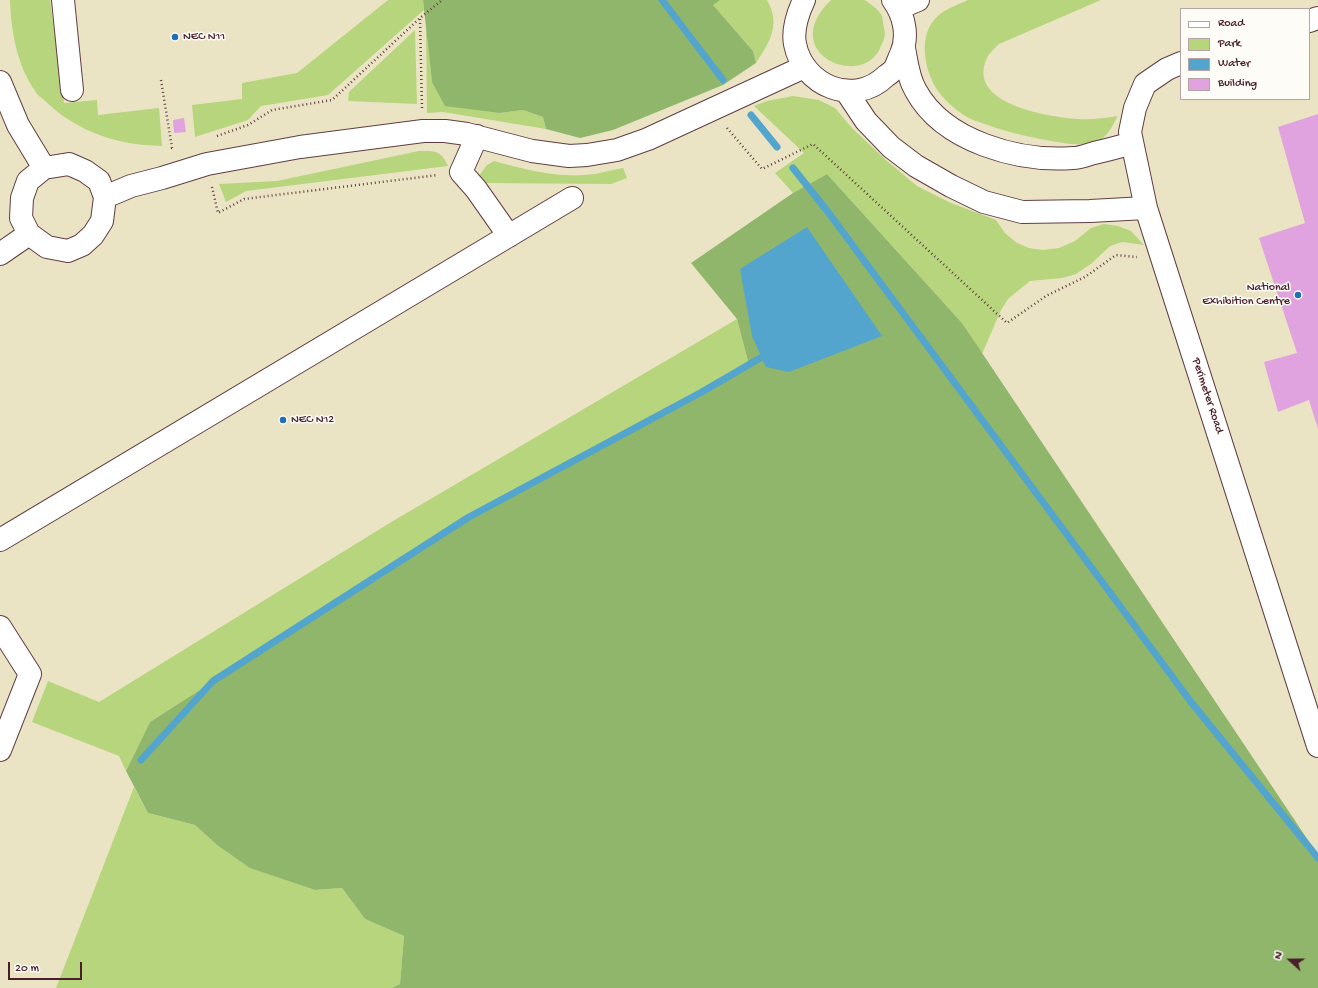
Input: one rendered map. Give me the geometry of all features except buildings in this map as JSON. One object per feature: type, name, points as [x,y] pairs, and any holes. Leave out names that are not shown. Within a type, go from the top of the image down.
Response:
[{"type":"street","points":[[63,0],[72,90]]},
{"type":"street","points":[[804,0],[795,26],[795,44],[804,67],[810,75],[826,86],[846,91],[866,88],[880,82],[895,68],[904,48]]},
{"type":"street","points":[[903,3],[905,28],[904,48],[909,76],[916,92],[927,106],[939,119],[955,130],[993,148],[1041,158],[1075,158],[1132,144]]},
{"type":"street","name":"Perimeter Road","points":[[1180,63],[1167,69],[1145,84],[1135,108],[1131,126],[1130,132],[1132,144],[1146,208],[1318,746]]},
{"type":"street","points":[[105,197],[131,186],[207,164],[300,147],[422,130],[445,131],[477,136],[532,151],[569,156],[587,155],[617,150],[648,139],[804,67]]},
{"type":"street","points":[[0,82],[18,125],[44,168]]},
{"type":"street","points":[[846,91],[866,121],[892,147],[916,166],[945,183],[984,202],[1022,212],[1146,208]]},
{"type":"street","points":[[477,136],[461,172],[476,189],[509,236]]},
{"type":"street","points":[[69,164],[85,171],[99,181],[105,197],[102,221],[93,235],[82,245],[68,251],[47,247],[29,234],[21,218],[22,198],[28,181],[44,168],[69,164]]},
{"type":"street","points":[[0,540],[572,198]]},
{"type":"street","points":[[0,254],[29,234]]},
{"type":"street","points":[[0,627],[30,674],[0,750]]},
{"type":"path","points":[[420,18],[422,130]]},
{"type":"path","points":[[161,80],[172,148],[178,147]]},
{"type":"path","points":[[711,109],[762,169],[813,144],[1007,322],[1046,296],[1085,277],[1116,255],[1163,260]]},
{"type":"green space","points":[[10,0],[50,0],[64,103],[97,100],[98,115],[159,108],[162,146],[129,143],[95,133],[74,123],[54,109],[38,95],[29,81],[19,59],[12,24]]},
{"type":"green space","points":[[388,0],[423,0],[424,10],[328,95],[261,106],[248,120],[195,137],[192,105],[242,99],[242,83],[297,73]]},
{"type":"green space","points":[[423,0],[720,0],[713,5],[753,51],[756,63],[723,85],[613,130],[580,138],[546,129],[543,117],[523,110],[500,113],[445,106],[432,82]]},
{"type":"green space","points":[[720,0],[767,0],[773,17],[772,33],[766,48],[756,63],[753,51],[712,4]]},
{"type":"green space","points":[[831,0],[864,0],[881,14],[885,31],[884,37],[881,46],[872,59],[859,65],[843,65],[829,60],[818,50],[813,36],[816,19]]},
{"type":"green space","points":[[968,0],[1101,0],[999,44],[988,56],[983,74],[988,87],[998,97],[1013,105],[1031,111],[1078,119],[1118,116],[1103,138],[1087,144],[1080,144],[1030,137],[1014,133],[967,117],[959,112],[941,95],[933,83],[927,65],[925,56],[926,36],[929,28],[937,16]]},
{"type":"green space","points":[[426,27],[432,82],[500,113],[523,110],[543,117],[546,129],[443,112],[427,113]]},
{"type":"green space","points":[[415,30],[417,104],[348,101],[349,92]]},
{"type":"green space","points":[[793,96],[819,100],[835,108],[852,128],[887,161],[917,186],[951,203],[996,220],[1005,233],[1017,243],[1029,248],[1043,250],[1059,248],[1075,241],[1091,228],[1104,224],[1118,226],[1131,231],[1144,245],[1122,242],[1110,246],[1092,263],[1076,274],[1062,278],[1030,281],[1008,299],[1001,310],[982,354],[962,323],[827,174],[793,193],[775,173],[804,153],[754,106],[767,101]]},
{"type":"green space","points":[[419,151],[437,152],[443,157],[448,166],[246,191],[226,202],[219,184],[277,181]]},
{"type":"green space","points":[[494,161],[544,173],[570,175],[595,174],[623,168],[627,178],[611,184],[481,183],[478,177],[487,165]]},
{"type":"green space","points":[[827,174],[962,323],[1318,855],[1318,988],[392,988],[400,984],[404,936],[365,919],[342,888],[315,890],[250,868],[217,845],[195,825],[148,813],[126,771],[150,722],[469,517],[749,365],[737,319],[691,263],[793,193]]},
{"type":"green space","points":[[737,319],[749,365],[469,517],[150,722],[126,771],[119,756],[32,722],[48,681],[99,702],[393,521]]},
{"type":"green space","points":[[134,787],[148,813],[195,825],[217,845],[251,868],[315,890],[342,888],[365,919],[404,936],[400,984],[392,988],[56,988]]},
{"type":"water","points":[[807,227],[882,336],[789,372],[766,367],[752,336],[740,269]]},
{"type":"waterway","points":[[662,0],[723,80]]},
{"type":"waterway","points":[[751,115],[777,147]]},
{"type":"waterway","points":[[793,168],[828,212],[1191,702],[1318,858]]},
{"type":"waterway","points":[[141,760],[213,681],[469,517],[700,393],[762,357]]},
{"type":"place","name":"NEC N11","points":[[175,37]]},
{"type":"place","name":"National Exhibition Centre","points":[[1298,295]]},
{"type":"place","name":"NEC N12","points":[[283,420]]}]
